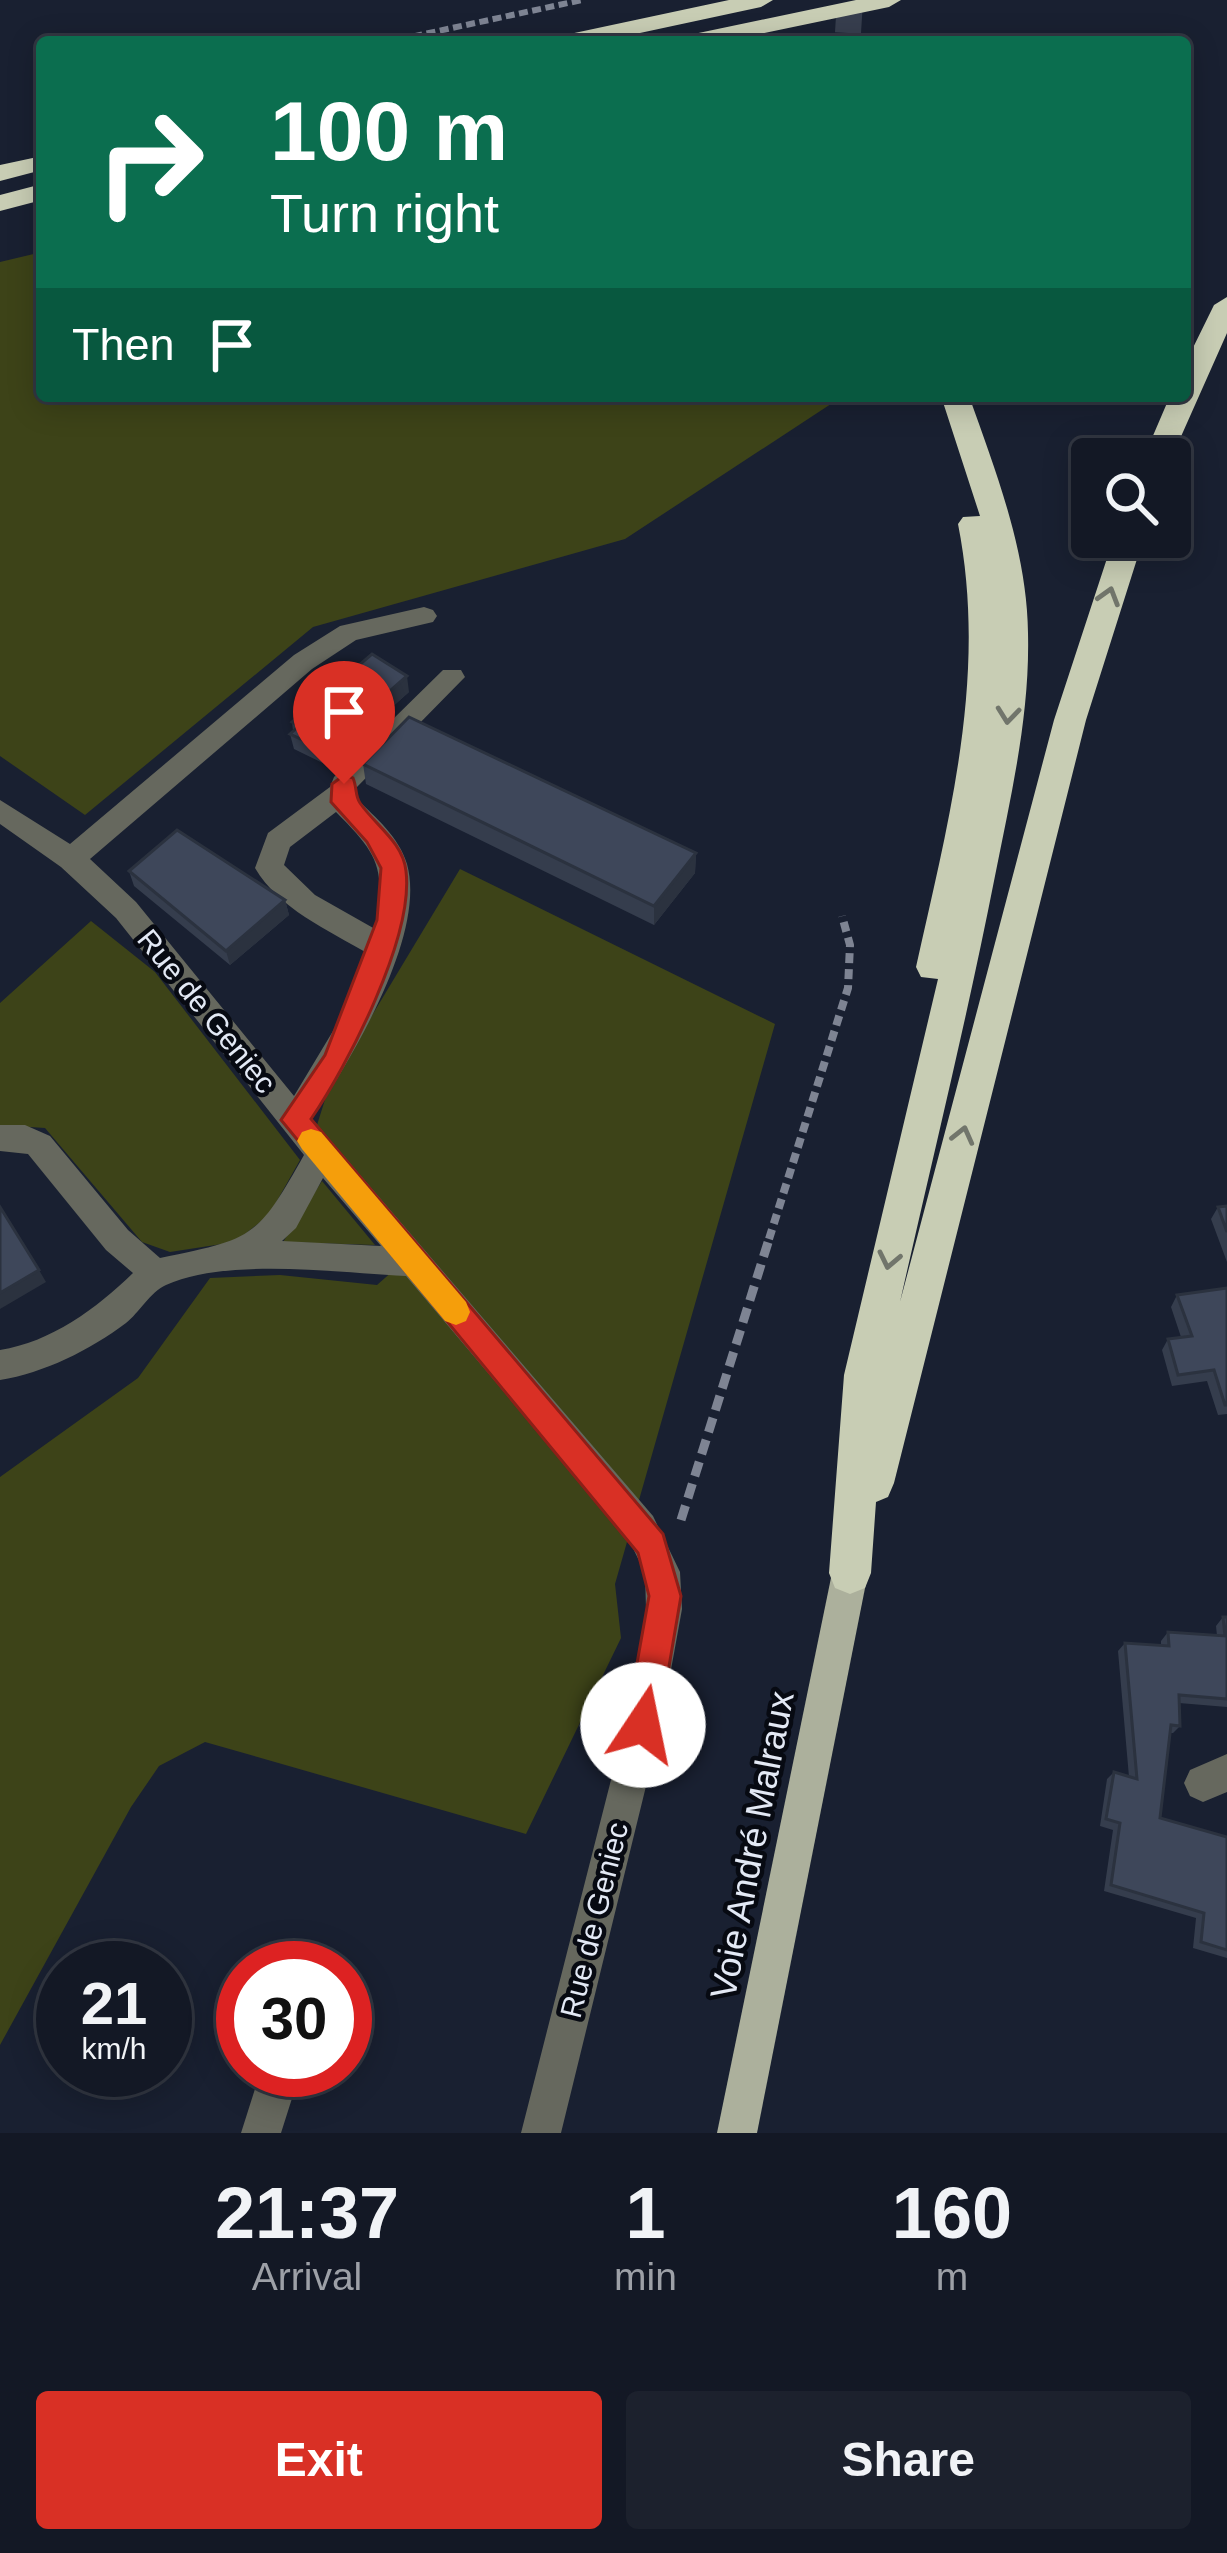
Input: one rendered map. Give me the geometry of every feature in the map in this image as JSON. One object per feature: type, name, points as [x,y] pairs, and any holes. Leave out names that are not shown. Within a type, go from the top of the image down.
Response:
[{"type":"highway","points":[[593,36],[761,0]]},
{"type":"highway","points":[[718,36],[889,0]]},
{"type":"highway","points":[[0,173],[36,164]]},
{"type":"highway","points":[[0,203],[36,194]]},
{"type":"highway","points":[[0,225],[36,217]]},
{"type":"highway","points":[[1191,380],[1227,305]]},
{"type":"highway","points":[[905,1184],[931,978],[971,784],[988,643],[978,544],[953,454],[931,402]]},
{"type":"highway","points":[[850,1573],[864,1375],[970,916],[1010,718],[1013,630],[1006,568],[990,497],[957,402]]},
{"type":"highway","points":[[1166,438],[1181,402]]},
{"type":"highway","points":[[850,1573],[1070,720],[1122,558]]},
{"type":"main road","name":"Voie André Malraux","points":[[737,2133],[850,1573]]},
{"type":"street","points":[[71,859],[303,662],[349,632],[424,616]]},
{"type":"street","points":[[382,947],[305,903],[269,868],[278,841],[342,793],[377,749],[452,677]]},
{"type":"street","points":[[295,1120],[336,1060],[390,920],[394,868],[376,835],[343,802],[342,793]]},
{"type":"street","name":"Rue de Geniec","points":[[0,810],[71,859],[126,910],[321,1153],[641,1528],[662,1572],[664,1609],[643,1725],[542,2133]]},
{"type":"street","points":[[0,1138],[25,1138],[39,1145],[117,1240],[155,1273]]},
{"type":"street","points":[[247,1253],[285,1218],[321,1153]]},
{"type":"street","points":[[0,1365],[26,1361],[59,1346],[115,1312],[155,1273],[247,1253],[413,1262]]},
{"type":"street","points":[[261,2133],[272,2097]]},
{"type":"path","points":[[415,36],[582,0]]},
{"type":"path","points":[[662,1572],[848,988],[850,945],[842,916]]},
{"type":"green space","points":[[36,253],[36,402],[834,402],[625,539],[313,627],[85,815],[0,756],[0,262]]},
{"type":"green space","points":[[460,869],[775,1024],[615,1584],[621,1638],[526,1834],[205,1742],[159,1766],[57,1941],[36,1941],[36,1980],[0,2045],[0,1477],[138,1378],[210,1278],[280,1275],[377,1285],[411,1255],[322,1148],[317,1125],[329,1087]]},
{"type":"green space","points":[[91,921],[155,972],[300,1160],[269,1215],[235,1242],[170,1252],[142,1242],[45,1128],[0,1125],[0,1003]]},
{"type":"green space","points":[[322,1181],[375,1245],[283,1242]]},
{"type":"building","points":[[372,654],[407,676],[374,705],[380,708],[333,754],[290,734],[299,726],[292,722]]},
{"type":"building","points":[[409,717],[696,853],[654,906],[363,764]]},
{"type":"building","points":[[177,830],[285,900],[226,951],[129,871]]},
{"type":"building","points":[[1227,1206],[1227,1232],[1218,1207]]},
{"type":"building","points":[[0,1207],[39,1270],[0,1293]]},
{"type":"building","points":[[1227,1288],[1225,1405],[1214,1370],[1178,1375],[1168,1339],[1192,1336],[1177,1295]]},
{"type":"building","points":[[1223,1617],[1227,1617],[1227,1699],[1179,1695],[1180,1726],[1171,1725],[1160,1818],[1227,1837],[1227,1950],[1201,1942],[1204,1913],[1111,1885],[1120,1823],[1106,1819],[1114,1772],[1137,1779],[1125,1643],[1169,1646],[1168,1632],[1225,1636]]},
{"type":"tunnel","points":[[848,33],[850,0]]},
{"type":"slow traffic","points":[[311,1141],[456,1312]]},
{"type":"route","points":[[344,784],[343,802],[376,835],[394,868],[390,920],[336,1060],[295,1120],[652,1545],[665,1596],[643,1725]]}]
